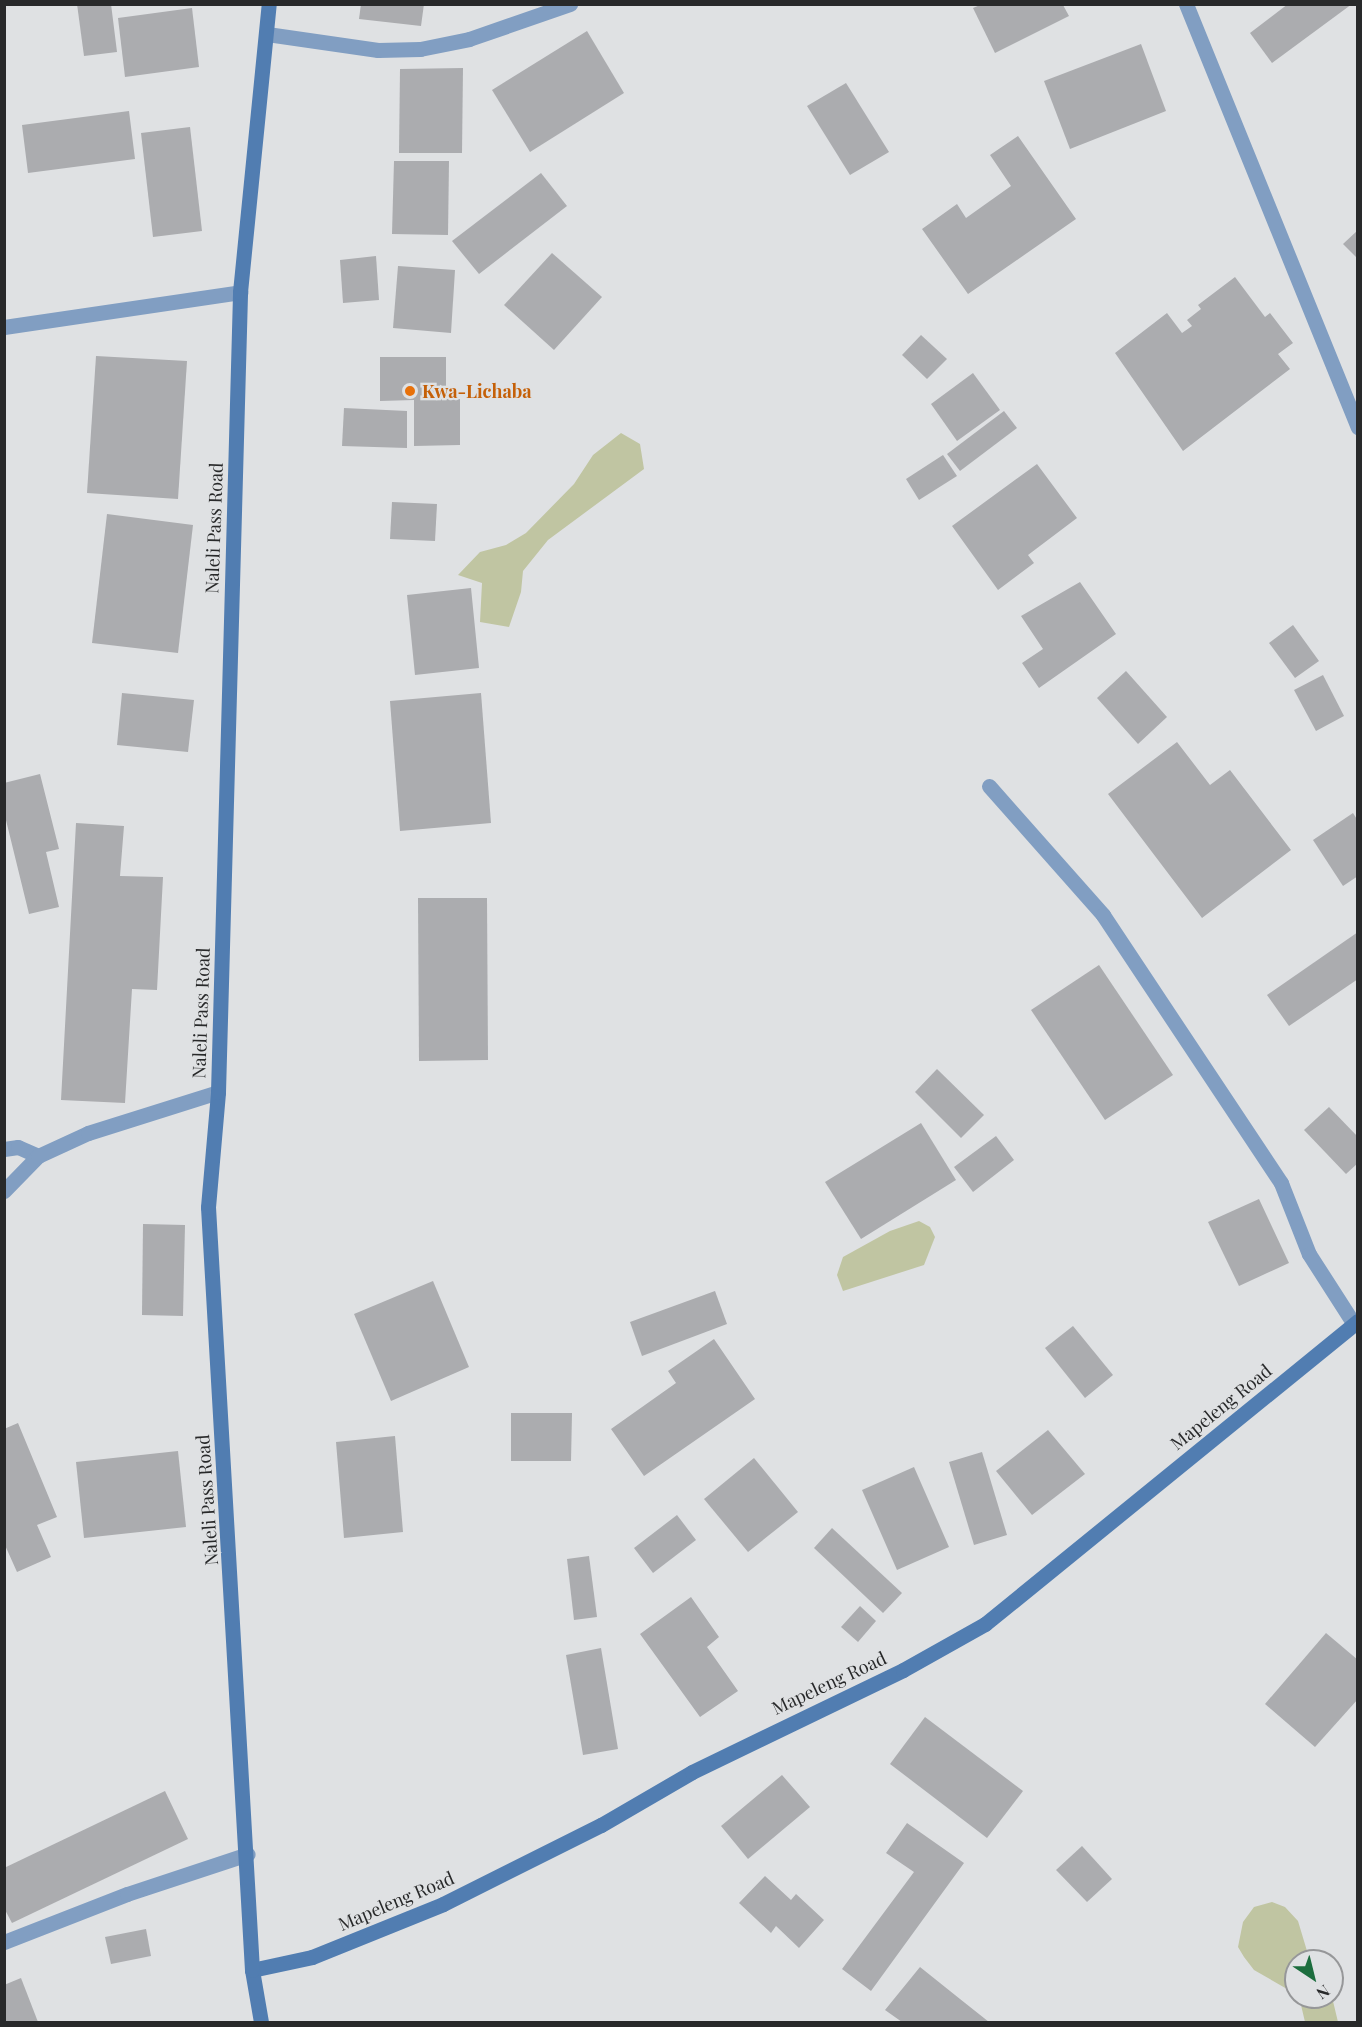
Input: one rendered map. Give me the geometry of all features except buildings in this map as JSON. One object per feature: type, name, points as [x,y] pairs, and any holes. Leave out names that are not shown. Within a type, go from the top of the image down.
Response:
[{"type":"main road","name":"Naleli Pass Road","points":[[261,2022],[252,1970],[248,1854],[208,1207],[218,1092],[240,292],[269,4]]},
{"type":"main road","name":"Mapeleng Road","points":[[252,1970],[312,1957],[443,1904],[601,1826],[692,1772],[903,1670],[985,1624],[1356,1323]]},
{"type":"street","points":[[267,34],[378,50],[420,48],[469,39],[570,4]]},
{"type":"street","points":[[1186,4],[1358,427]]},
{"type":"street","points":[[4,327],[240,292]]},
{"type":"street","points":[[989,786],[1103,915],[1281,1183],[1309,1254],[1356,1323]]},
{"type":"street","points":[[4,1191],[38,1156],[88,1133],[218,1092]]},
{"type":"street","points":[[4,1149],[18,1147],[38,1156]]},
{"type":"street","points":[[4,1942],[127,1894],[248,1854]]},
{"type":"green space","points":[[621,433],[640,444],[644,469],[548,540],[523,571],[521,592],[509,627],[480,622],[482,583],[458,575],[480,552],[506,545],[526,533],[574,484],[593,455]]},
{"type":"green space","points":[[919,1221],[930,1227],[935,1237],[924,1265],[843,1291],[837,1275],[843,1257],[890,1231]]},
{"type":"green space","points":[[1272,1902],[1285,1907],[1298,1921],[1306,1949],[1284,1949],[1284,1987],[1254,1970],[1238,1947],[1243,1922],[1254,1907]]},
{"type":"green space","points":[[1302,2009],[1335,2009],[1338,2022],[1305,2022]]},
{"type":"place","name":"Kwa-Lichaba","points":[[410,391]]}]
